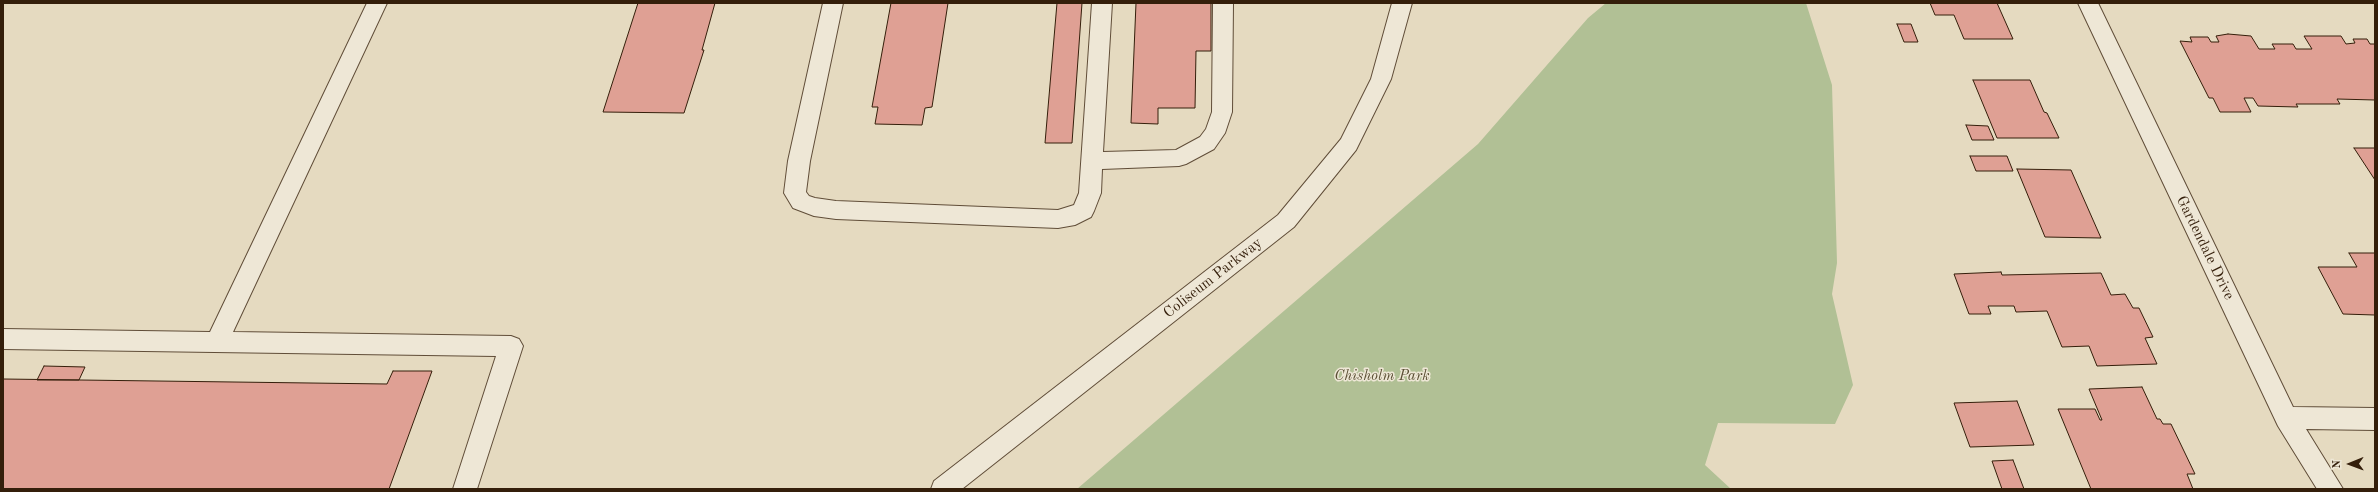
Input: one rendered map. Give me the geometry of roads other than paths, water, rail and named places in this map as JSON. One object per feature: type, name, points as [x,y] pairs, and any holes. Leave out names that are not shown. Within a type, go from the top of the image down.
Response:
[{"type":"street","points":[[217,342],[376,3]]},
{"type":"street","points":[[833,3],[799,161],[795,193],[801,202],[814,207],[836,210],[1063,218],[1075,216],[1083,211],[1090,193],[1102,3]]},
{"type":"street","points":[[1092,161],[1179,158],[1207,143],[1215,133],[1222,112],[1223,3]]},
{"type":"street","name":"Coliseum Parkway","points":[[943,489],[1286,221],[1349,144],[1381,79],[1402,3]]},
{"type":"street","name":"Gardendale Drive","points":[[2088,3],[2286,418],[2331,489]]},
{"type":"street","points":[[3,339],[511,346],[464,489]]},
{"type":"street","points":[[2286,418],[2375,419]]},
{"type":"park label","name":"Chisholm Park","points":[[1382,376]]}]
